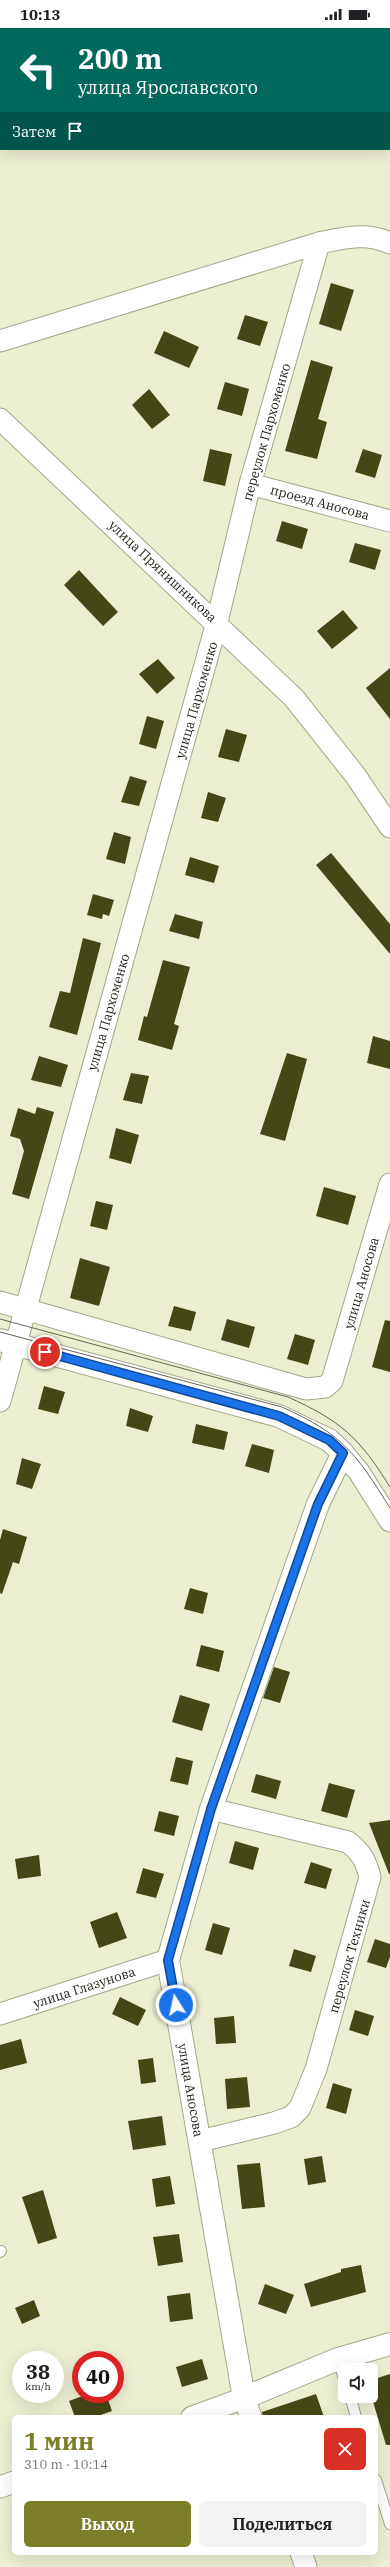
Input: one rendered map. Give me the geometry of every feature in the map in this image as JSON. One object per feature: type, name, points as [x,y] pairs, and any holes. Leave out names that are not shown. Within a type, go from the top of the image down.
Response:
[{"type":"street","points":[[0,341],[319,243],[358,235],[379,238],[390,243]]},
{"type":"street","name":"переулок Пархоменко","points":[[217,622],[250,484],[319,243]]},
{"type":"street","name":"улица Прянишникова","points":[[0,419],[217,622],[294,698],[355,775],[390,827]]},
{"type":"street","name":"проезд Аносова","points":[[250,484],[390,521]]},
{"type":"street","name":"улица Пархоменко","points":[[0,1401],[8,1342],[25,1309],[217,622]]},
{"type":"street","name":"улица Аносова","points":[[25,1309],[306,1389],[325,1387],[332,1381],[390,1184]]},
{"type":"street","points":[[0,1302],[25,1309]]},
{"type":"street","points":[[8,1342],[279,1416],[329,1440],[343,1453],[359,1472],[390,1521]]},
{"type":"street","name":"улица Аносова","points":[[248,2407],[168,1960],[211,1809],[318,1504],[343,1453]]},
{"type":"street","name":"переулок Техники","points":[[200,2141],[274,2123],[291,2117],[300,2108],[316,2069],[370,1877],[360,1850],[348,1842],[211,1809]]},
{"type":"street","name":"улица Глазунова","points":[[0,2014],[168,1960]]},
{"type":"street","points":[[203,2415],[248,2407],[338,2359],[390,2344]]},
{"type":"street","points":[[0,2487],[12,2483]]},
{"type":"street","points":[[302,2555],[306,2567]]},
{"type":"lane","points":[[338,2359],[339,2363]]},
{"type":"lane","points":[[352,2403],[355,2415]]},
{"type":"lane","points":[[378,2486],[390,2524]]},
{"type":"building","points":[[331,283],[354,290],[341,331],[319,324]]},
{"type":"building","points":[[245,315],[268,322],[260,346],[237,339]]},
{"type":"building","points":[[164,331],[199,347],[189,368],[154,353]]},
{"type":"building","points":[[311,360],[333,367],[318,419],[327,422],[317,459],[285,451]]},
{"type":"building","points":[[225,382],[249,389],[242,416],[217,409]]},
{"type":"building","points":[[149,389],[170,415],[152,429],[132,405]]},
{"type":"building","points":[[210,449],[232,454],[225,486],[203,481]]},
{"type":"building","points":[[363,449],[382,455],[375,478],[355,472]]},
{"type":"building","points":[[282,521],[308,529],[302,549],[276,541]]},
{"type":"building","points":[[355,543],[381,550],[375,570],[349,562]]},
{"type":"building","points":[[79,570],[118,612],[103,626],[64,585]]},
{"type":"building","points":[[343,610],[358,628],[332,649],[317,631]]},
{"type":"building","points":[[158,659],[175,678],[157,694],[139,674]]},
{"type":"building","points":[[390,668],[390,719],[366,688]]},
{"type":"building","points":[[147,716],[164,721],[156,749],[139,744]]},
{"type":"building","points":[[226,729],[247,735],[239,762],[218,757]]},
{"type":"building","points":[[130,776],[147,781],[139,806],[121,802]]},
{"type":"building","points":[[208,792],[226,798],[218,822],[201,818]]},
{"type":"building","points":[[114,832],[131,837],[125,864],[106,859]]},
{"type":"building","points":[[331,853],[390,924],[390,954],[316,865]]},
{"type":"building","points":[[190,857],[219,866],[214,883],[185,875]]},
{"type":"building","points":[[93,894],[114,900],[109,916],[103,914],[102,919],[87,915]]},
{"type":"building","points":[[175,914],[203,922],[199,939],[169,931]]},
{"type":"building","points":[[83,938],[101,943],[77,1035],[49,1027],[60,991],[70,993]]},
{"type":"building","points":[[163,960],[190,967],[174,1024],[179,1026],[172,1050],[138,1040],[144,1016],[147,1017]]},
{"type":"building","points":[[373,1036],[390,1041],[390,1069],[367,1063]]},
{"type":"building","points":[[287,1053],[307,1059],[285,1141],[260,1134]]},
{"type":"building","points":[[39,1056],[68,1065],[61,1087],[31,1080]]},
{"type":"building","points":[[131,1073],[149,1076],[142,1104],[123,1100]]},
{"type":"building","points":[[37,1107],[54,1112],[29,1199],[12,1194],[24,1151],[20,1139],[10,1136],[18,1108],[35,1114]]},
{"type":"building","points":[[116,1128],[139,1135],[131,1164],[109,1158]]},
{"type":"building","points":[[324,1187],[356,1196],[348,1225],[316,1216]]},
{"type":"building","points":[[96,1201],[113,1205],[107,1230],[90,1226]]},
{"type":"building","points":[[80,1258],[110,1267],[99,1306],[70,1298]]},
{"type":"building","points":[[174,1306],[196,1312],[191,1331],[168,1326]]},
{"type":"building","points":[[227,1319],[255,1327],[249,1348],[221,1340]]},
{"type":"building","points":[[385,1320],[390,1321],[390,1372],[372,1367]]},
{"type":"building","points":[[295,1334],[315,1340],[308,1365],[287,1359]]},
{"type":"building","points":[[44,1386],[65,1392],[58,1414],[38,1409]]},
{"type":"building","points":[[130,1408],[153,1416],[148,1432],[126,1426]]},
{"type":"building","points":[[196,1424],[228,1432],[224,1450],[192,1443]]},
{"type":"building","points":[[252,1444],[274,1450],[269,1473],[245,1466]]},
{"type":"building","points":[[22,1458],[41,1464],[32,1489],[16,1484]]},
{"type":"building","points":[[3,1529],[27,1537],[19,1564],[13,1562],[2,1594],[0,1593],[0,1540]]},
{"type":"building","points":[[190,1588],[208,1593],[203,1614],[184,1609]]},
{"type":"building","points":[[201,1645],[224,1651],[219,1672],[196,1666]]},
{"type":"building","points":[[274,1667],[290,1672],[280,1703],[263,1698]]},
{"type":"building","points":[[180,1695],[210,1704],[202,1731],[172,1722]]},
{"type":"building","points":[[176,1757],[193,1761],[188,1785],[170,1781]]},
{"type":"building","points":[[256,1774],[281,1781],[276,1799],[251,1792]]},
{"type":"building","points":[[329,1783],[355,1790],[347,1818],[321,1811]]},
{"type":"building","points":[[159,1811],[179,1816],[174,1836],[154,1831]]},
{"type":"building","points":[[390,1820],[390,1874],[389,1874],[369,1823]]},
{"type":"building","points":[[235,1841],[259,1848],[253,1870],[229,1863]]},
{"type":"building","points":[[39,1855],[41,1876],[18,1879],[15,1859]]},
{"type":"building","points":[[311,1862],[332,1869],[326,1889],[304,1883]]},
{"type":"building","points":[[143,1868],[164,1874],[156,1898],[136,1893]]},
{"type":"building","points":[[117,1912],[127,1938],[99,1948],[90,1922]]},
{"type":"building","points":[[213,1923],[230,1928],[222,1955],[205,1950]]},
{"type":"building","points":[[375,1939],[390,1944],[390,1957],[386,1968],[367,1962]]},
{"type":"building","points":[[294,1949],[316,1956],[311,1972],[289,1966]]},
{"type":"building","points":[[120,1997],[146,2010],[138,2026],[112,2014]]},
{"type":"building","points":[[355,2010],[374,2016],[368,2036],[349,2030]]},
{"type":"building","points":[[234,2016],[236,2043],[216,2044],[214,2018]]},
{"type":"building","points":[[21,2039],[27,2063],[0,2070],[0,2045]]},
{"type":"building","points":[[153,2058],[156,2082],[141,2084],[138,2060]]},
{"type":"building","points":[[247,2077],[250,2107],[227,2109],[225,2079]]},
{"type":"building","points":[[333,2083],[352,2089],[346,2114],[326,2108]]},
{"type":"building","points":[[162,2116],[166,2145],[133,2150],[128,2121]]},
{"type":"building","points":[[322,2156],[326,2182],[308,2185],[304,2159]]},
{"type":"building","points":[[260,2163],[265,2207],[242,2209],[237,2165]]},
{"type":"building","points":[[170,2176],[175,2204],[156,2207],[152,2179]]},
{"type":"building","points":[[43,2190],[57,2238],[38,2244],[22,2197]]},
{"type":"building","points":[[179,2234],[183,2262],[158,2266],[153,2237]]},
{"type":"building","points":[[361,2265],[366,2292],[311,2307],[304,2284],[341,2272],[341,2269]]},
{"type":"building","points":[[265,2284],[294,2295],[286,2314],[258,2304]]},
{"type":"building","points":[[190,2293],[193,2319],[170,2322],[167,2296]]},
{"type":"building","points":[[34,2300],[40,2316],[22,2324],[15,2308]]},
{"type":"building","points":[[202,2359],[208,2379],[182,2387],[176,2367]]},
{"type":"building","points":[[390,2374],[390,2445],[386,2445],[373,2403],[378,2403],[378,2378]]},
{"type":"building","points":[[316,2394],[323,2415],[263,2415],[262,2412]]},
{"type":"building","points":[[72,2400],[72,2403],[109,2403],[112,2411],[101,2415],[74,2415],[69,2401]]},
{"type":"tram line","points":[[0,1319],[288,1397],[322,1414],[347,1432],[368,1455],[390,1487]]},
{"type":"tram line","points":[[0,1332],[282,1407],[319,1426],[334,1436],[346,1447],[357,1459],[390,1508]]},
{"type":"route","points":[[45,1352],[279,1416],[310,1429],[329,1440],[343,1453],[318,1504],[211,1809],[168,1960],[176,2005]]}]
